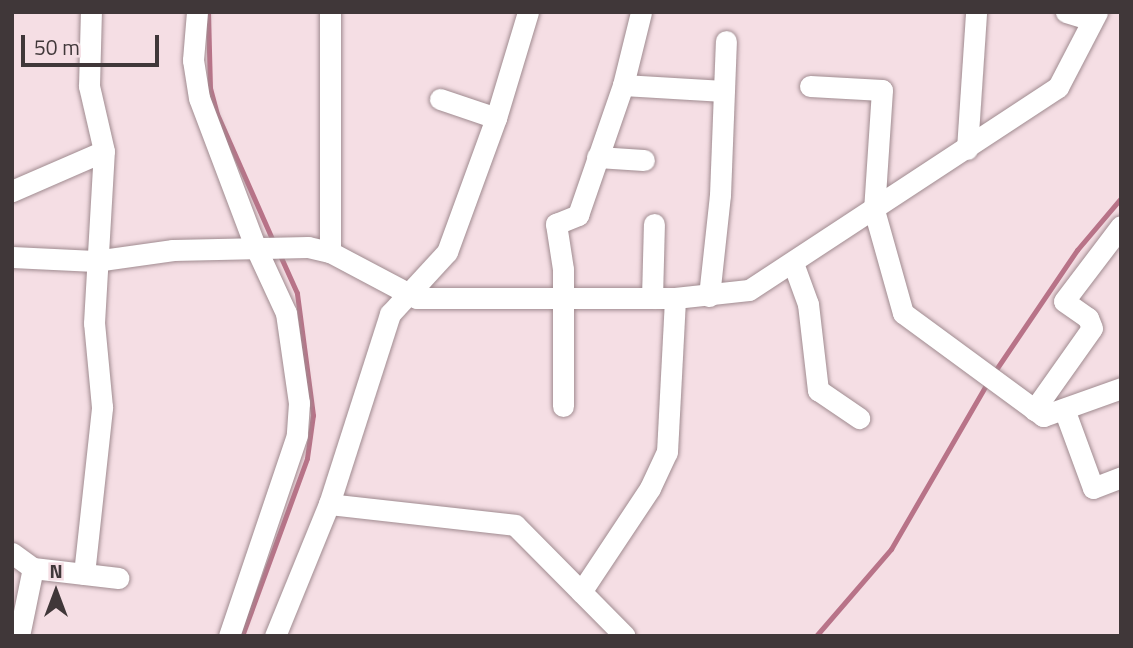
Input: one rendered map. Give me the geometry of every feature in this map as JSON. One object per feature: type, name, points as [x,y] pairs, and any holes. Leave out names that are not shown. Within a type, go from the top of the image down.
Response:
[{"type":"street","points":[[84,574],[102,407],[94,323],[94,261],[104,150],[89,86],[91,12]]},
{"type":"street","points":[[197,12],[192,60],[199,98],[267,246],[286,313],[299,403],[298,435],[229,636]]},
{"type":"street","points":[[330,12],[330,252]]},
{"type":"street","points":[[275,636],[328,504],[390,314],[447,252],[496,118],[528,12]]},
{"type":"street","points":[[564,406],[563,298],[556,225],[578,215],[622,85],[641,12]]},
{"type":"street","points":[[967,149],[976,12]]},
{"type":"street","points":[[12,257],[94,261],[173,250],[267,246],[330,252],[417,298],[675,298],[749,290],[1058,87],[1095,16],[1066,12]]},
{"type":"street","points":[[709,296],[726,41]]},
{"type":"street","points":[[622,85],[724,91]]},
{"type":"street","points":[[810,86],[882,90],[874,210],[903,313],[981,374],[1043,416],[1121,388]]},
{"type":"street","points":[[440,99],[496,118]]},
{"type":"street","points":[[12,191],[104,150]]},
{"type":"street","points":[[597,157],[643,160]]},
{"type":"street","points":[[652,298],[654,224]]},
{"type":"street","points":[[1034,410],[1092,328],[1088,318],[1064,301],[1121,226]]},
{"type":"street","points":[[793,263],[808,304],[818,390],[859,418]]},
{"type":"street","points":[[581,592],[650,488],[667,452],[675,298]]},
{"type":"street","points":[[1064,409],[1093,488],[1121,477]]},
{"type":"street","points":[[328,504],[515,525],[625,636]]},
{"type":"street","points":[[12,553],[33,568],[118,578]]},
{"type":"street","points":[[19,636],[33,568]]},
{"type":"waterway","points":[[208,12],[210,88],[217,114],[273,241]]},
{"type":"waterway","points":[[993,374],[1077,250],[1121,198]]},
{"type":"waterway","points":[[242,636],[307,458],[313,415],[297,293],[279,253]]},
{"type":"waterway","points":[[816,636],[891,549],[988,382]]}]
